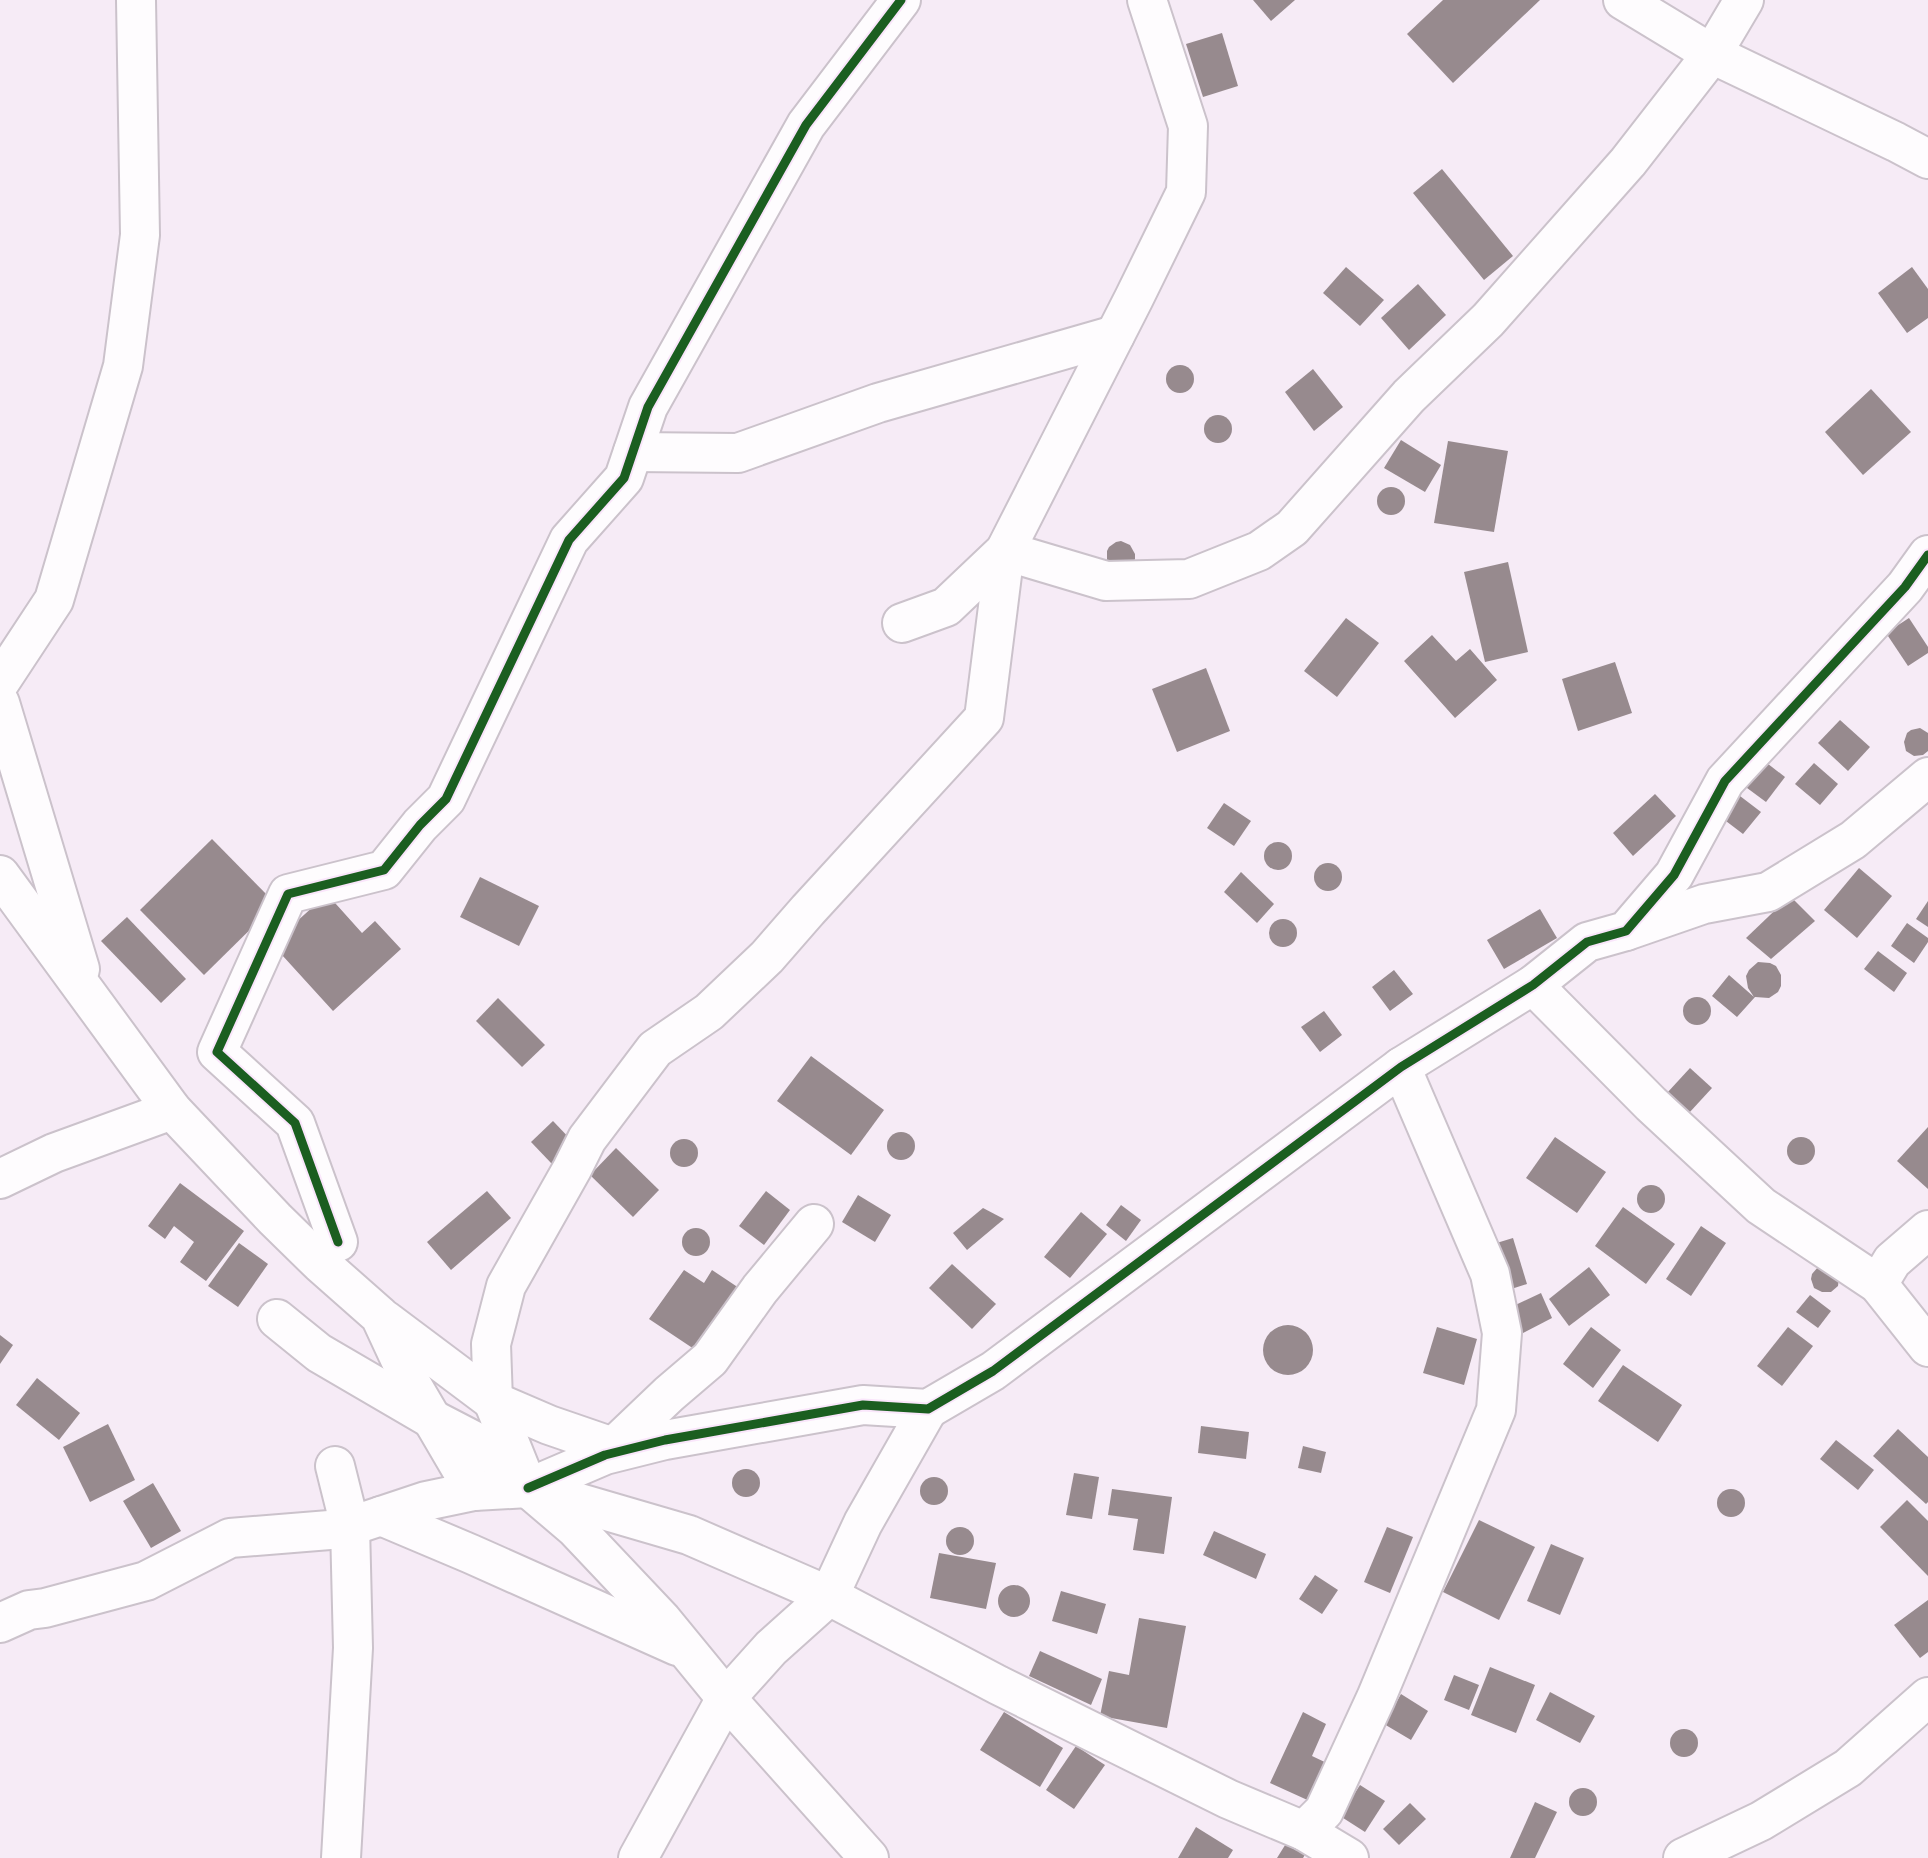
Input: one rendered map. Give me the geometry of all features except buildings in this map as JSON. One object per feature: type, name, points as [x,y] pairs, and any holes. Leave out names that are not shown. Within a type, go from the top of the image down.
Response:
[{"type":"street","points":[[0,682],[54,600],[123,366],[140,234],[136,0]]},
{"type":"street","points":[[338,1242],[295,1123],[217,1052],[288,894],[384,870],[420,825],[446,799],[569,540],[624,478],[648,407],[806,125],[901,0]]},
{"type":"street","points":[[902,623],[946,607],[1005,551],[1186,192],[1188,126],[1147,0]]},
{"type":"street","points":[[1623,0],[1712,54],[1928,159]]},
{"type":"street","points":[[1005,551],[1106,582],[1189,579],[1259,551],[1293,528],[1409,396],[1488,320],[1619,172],[1712,54],[1744,0]]},
{"type":"street","points":[[633,452],[737,453],[878,403],[1115,335]]},
{"type":"street","points":[[528,1488],[493,1401],[491,1344],[506,1286],[587,1139],[655,1049],[709,1012],[767,957],[984,718],[1005,551]]},
{"type":"street","points":[[1626,931],[1674,875],[1725,781],[1905,587],[1928,555]]},
{"type":"street","points":[[0,703],[89,997]]},
{"type":"street","points":[[638,1858],[726,1698],[771,1648],[829,1596],[863,1523],[928,1409],[993,1371],[1401,1066],[1533,985],[1587,942],[1704,904],[1768,892],[1853,840],[1928,778]]},
{"type":"street","points":[[0,874],[172,1111],[320,1263],[380,1316],[493,1401],[609,1451]]},
{"type":"street","points":[[1533,985],[1651,1104],[1761,1206],[1878,1284],[1928,1347]]},
{"type":"street","points":[[1304,1831],[1324,1811],[1376,1698],[1496,1410],[1502,1333],[1490,1274],[1401,1066]]},
{"type":"street","points":[[0,1180],[54,1153],[172,1111]]},
{"type":"street","points":[[609,1451],[710,1359],[760,1289],[814,1224]]},
{"type":"street","points":[[1878,1284],[1892,1261],[1928,1230]]},
{"type":"street","points":[[380,1316],[412,1385],[474,1491]]},
{"type":"street","points":[[277,1319],[319,1353],[486,1447],[575,1528],[662,1619],[726,1698],[869,1858]]},
{"type":"street","points":[[528,1488],[609,1451],[863,1405],[928,1409]]},
{"type":"street","points":[[335,1466],[365,1521],[353,1648],[341,1858]]},
{"type":"street","points":[[10,1608],[45,1608],[146,1581],[230,1538],[342,1529],[426,1501],[474,1491],[528,1488],[689,1535],[829,1596],[998,1685],[1228,1799],[1304,1831],[1349,1858]]},
{"type":"street","points":[[365,1521],[471,1554],[688,1651]]},
{"type":"street","points":[[1683,1858],[1761,1821],[1848,1768],[1928,1697]]},
{"type":"cycle path","points":[[338,1242],[295,1123],[217,1052],[288,894],[384,870],[420,825],[446,799],[569,540],[624,478],[648,407],[806,125],[901,0]]},
{"type":"cycle path","points":[[528,1488],[605,1455],[665,1440],[863,1405],[928,1409],[993,1371],[1401,1067],[1533,985],[1587,942],[1626,931],[1674,875],[1725,781],[1905,587],[1928,555]]}]
